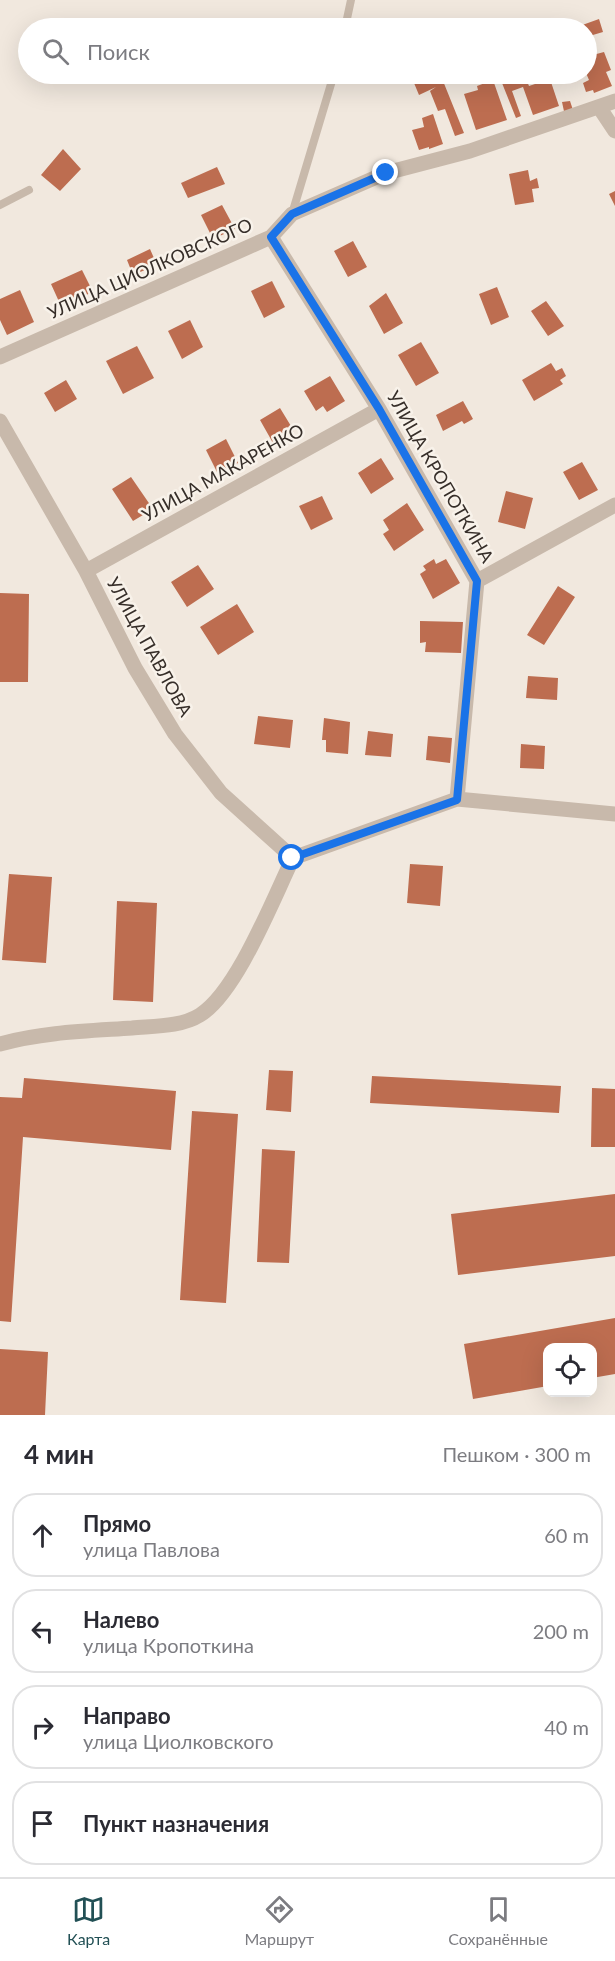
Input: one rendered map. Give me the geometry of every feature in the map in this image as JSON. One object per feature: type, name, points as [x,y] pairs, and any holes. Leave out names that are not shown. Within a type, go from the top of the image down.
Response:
[{"type":"street","name":"УЛИЦА ЦИОЛКОВСКОГО","points":[[0,357],[271,237],[292,214],[386,173],[470,151],[615,100]]},
{"type":"street","points":[[599,107],[615,131]]},
{"type":"street","name":"УЛИЦА КРОПОТКИНА","points":[[271,237],[379,409],[477,581],[457,800]]},
{"type":"street","name":"УЛИЦА МАКАРЕНКО","points":[[87,571],[379,409]]},
{"type":"street","name":"УЛИЦА ПАВЛОВА","points":[[0,421],[87,571],[135,668],[175,734],[221,793],[292,858]]},
{"type":"street","points":[[477,581],[615,505]]},
{"type":"street","points":[[0,1044],[43,1035],[175,1024],[199,1016],[219,999],[238,971],[292,858],[457,800],[615,814]]},
{"type":"lane","points":[[347,18],[351,0]]},
{"type":"lane","points":[[292,214],[331,84]]},
{"type":"lane","points":[[0,205],[29,190]]},
{"type":"building","points":[[599,19],[603,32],[597,34],[597,20]]},
{"type":"building","points":[[604,52],[611,70],[606,72],[612,86],[594,93],[593,90],[586,92],[583,84],[597,84],[597,54]]},
{"type":"building","points":[[414,84],[444,84],[464,133],[455,136],[445,109],[438,111],[430,91],[436,87],[419,95]]},
{"type":"building","points":[[494,84],[507,120],[476,130],[464,94],[478,90],[477,86]]},
{"type":"building","points":[[502,84],[528,84],[529,86],[552,84],[559,106],[533,115],[523,87],[512,91],[521,116],[516,118]]},
{"type":"building","points":[[570,101],[574,113],[565,116],[562,102]]},
{"type":"building","points":[[433,114],[443,144],[419,150],[412,130],[424,127],[422,118]]},
{"type":"building","points":[[63,149],[81,169],[60,191],[41,175]]},
{"type":"building","points":[[217,167],[225,184],[188,198],[181,183]]},
{"type":"building","points":[[528,170],[530,181],[537,178],[539,188],[532,189],[534,202],[515,205],[509,174]]},
{"type":"building","points":[[615,191],[615,206],[609,194]]},
{"type":"building","points":[[222,205],[235,229],[213,239],[201,215]]},
{"type":"building","points":[[353,241],[367,267],[348,277],[334,251]]},
{"type":"building","points":[[150,249],[157,265],[133,275],[127,260]]},
{"type":"building","points":[[82,270],[93,292],[61,306],[51,284]]},
{"type":"building","points":[[272,281],[285,307],[264,318],[251,291]]},
{"type":"building","points":[[497,287],[509,317],[491,325],[479,294]]},
{"type":"building","points":[[20,290],[34,322],[7,335],[0,320],[0,299]]},
{"type":"building","points":[[386,293],[403,323],[384,334],[369,306]]},
{"type":"building","points":[[546,301],[564,326],[548,336],[531,311]]},
{"type":"building","points":[[190,320],[203,347],[182,359],[168,331]]},
{"type":"building","points":[[421,342],[439,373],[416,386],[398,355]]},
{"type":"building","points":[[137,346],[154,378],[123,394],[106,361]]},
{"type":"building","points":[[551,363],[556,371],[562,368],[566,376],[560,380],[563,384],[534,401],[522,380]]},
{"type":"building","points":[[330,376],[345,401],[327,412],[323,406],[316,411],[304,391]]},
{"type":"building","points":[[66,380],[77,399],[55,412],[44,393]]},
{"type":"building","points":[[463,401],[473,419],[464,424],[462,421],[443,431],[436,415]]},
{"type":"building","points":[[280,408],[294,431],[273,443],[260,420]]},
{"type":"building","points":[[226,439],[238,463],[218,474],[206,450]]},
{"type":"building","points":[[381,458],[394,479],[371,494],[358,473]]},
{"type":"building","points":[[582,462],[598,490],[579,500],[563,472]]},
{"type":"building","points":[[131,477],[153,509],[133,521],[112,489]]},
{"type":"building","points":[[506,491],[533,498],[525,529],[498,522]]},
{"type":"building","points":[[322,496],[333,519],[311,530],[299,506]]},
{"type":"building","points":[[407,503],[424,530],[394,551],[383,534],[389,530],[383,520]]},
{"type":"building","points":[[434,559],[436,564],[446,559],[460,583],[433,599],[420,574],[426,570],[423,566]]},
{"type":"building","points":[[198,565],[214,589],[187,607],[171,582]]},
{"type":"building","points":[[558,586],[575,597],[544,645],[527,635]]},
{"type":"building","points":[[0,593],[29,594],[28,682],[0,682]]},
{"type":"building","points":[[237,604],[254,632],[218,655],[200,627]]},
{"type":"building","points":[[420,621],[463,622],[461,653],[425,652],[426,642],[420,643]]},
{"type":"building","points":[[528,676],[558,678],[557,700],[526,698]]},
{"type":"building","points":[[258,716],[293,720],[290,748],[254,744]]},
{"type":"building","points":[[324,718],[350,722],[348,754],[326,752],[326,740],[322,740]]},
{"type":"building","points":[[368,731],[393,734],[391,757],[365,755]]},
{"type":"building","points":[[428,736],[452,738],[450,763],[426,760]]},
{"type":"building","points":[[521,744],[545,746],[544,769],[520,768]]},
{"type":"building","points":[[410,864],[443,866],[440,906],[407,903]]},
{"type":"building","points":[[9,874],[52,877],[46,963],[2,960]]},
{"type":"building","points":[[117,901],[157,903],[153,1002],[113,1000]]},
{"type":"building","points":[[269,1070],[293,1071],[291,1112],[266,1110]]},
{"type":"building","points":[[372,1076],[561,1086],[559,1113],[370,1103]]},
{"type":"building","points":[[24,1078],[176,1091],[171,1150],[23,1137],[11,1322],[0,1321],[0,1097],[22,1098]]},
{"type":"building","points":[[592,1088],[615,1089],[615,1147],[591,1147]]},
{"type":"building","points":[[192,1111],[238,1114],[226,1303],[180,1300]]},
{"type":"building","points":[[262,1149],[295,1151],[289,1263],[257,1262]]},
{"type":"building","points":[[615,1194],[615,1256],[458,1275],[451,1214]]},
{"type":"building","points":[[615,1318],[615,1374],[597,1377],[597,1343],[543,1343],[543,1387],[473,1399],[464,1344]]},
{"type":"building","points":[[0,1349],[48,1352],[45,1415],[0,1415]]},
{"type":"route","points":[[292,858],[457,800],[477,581],[379,409],[271,237],[292,214],[386,173]]}]
